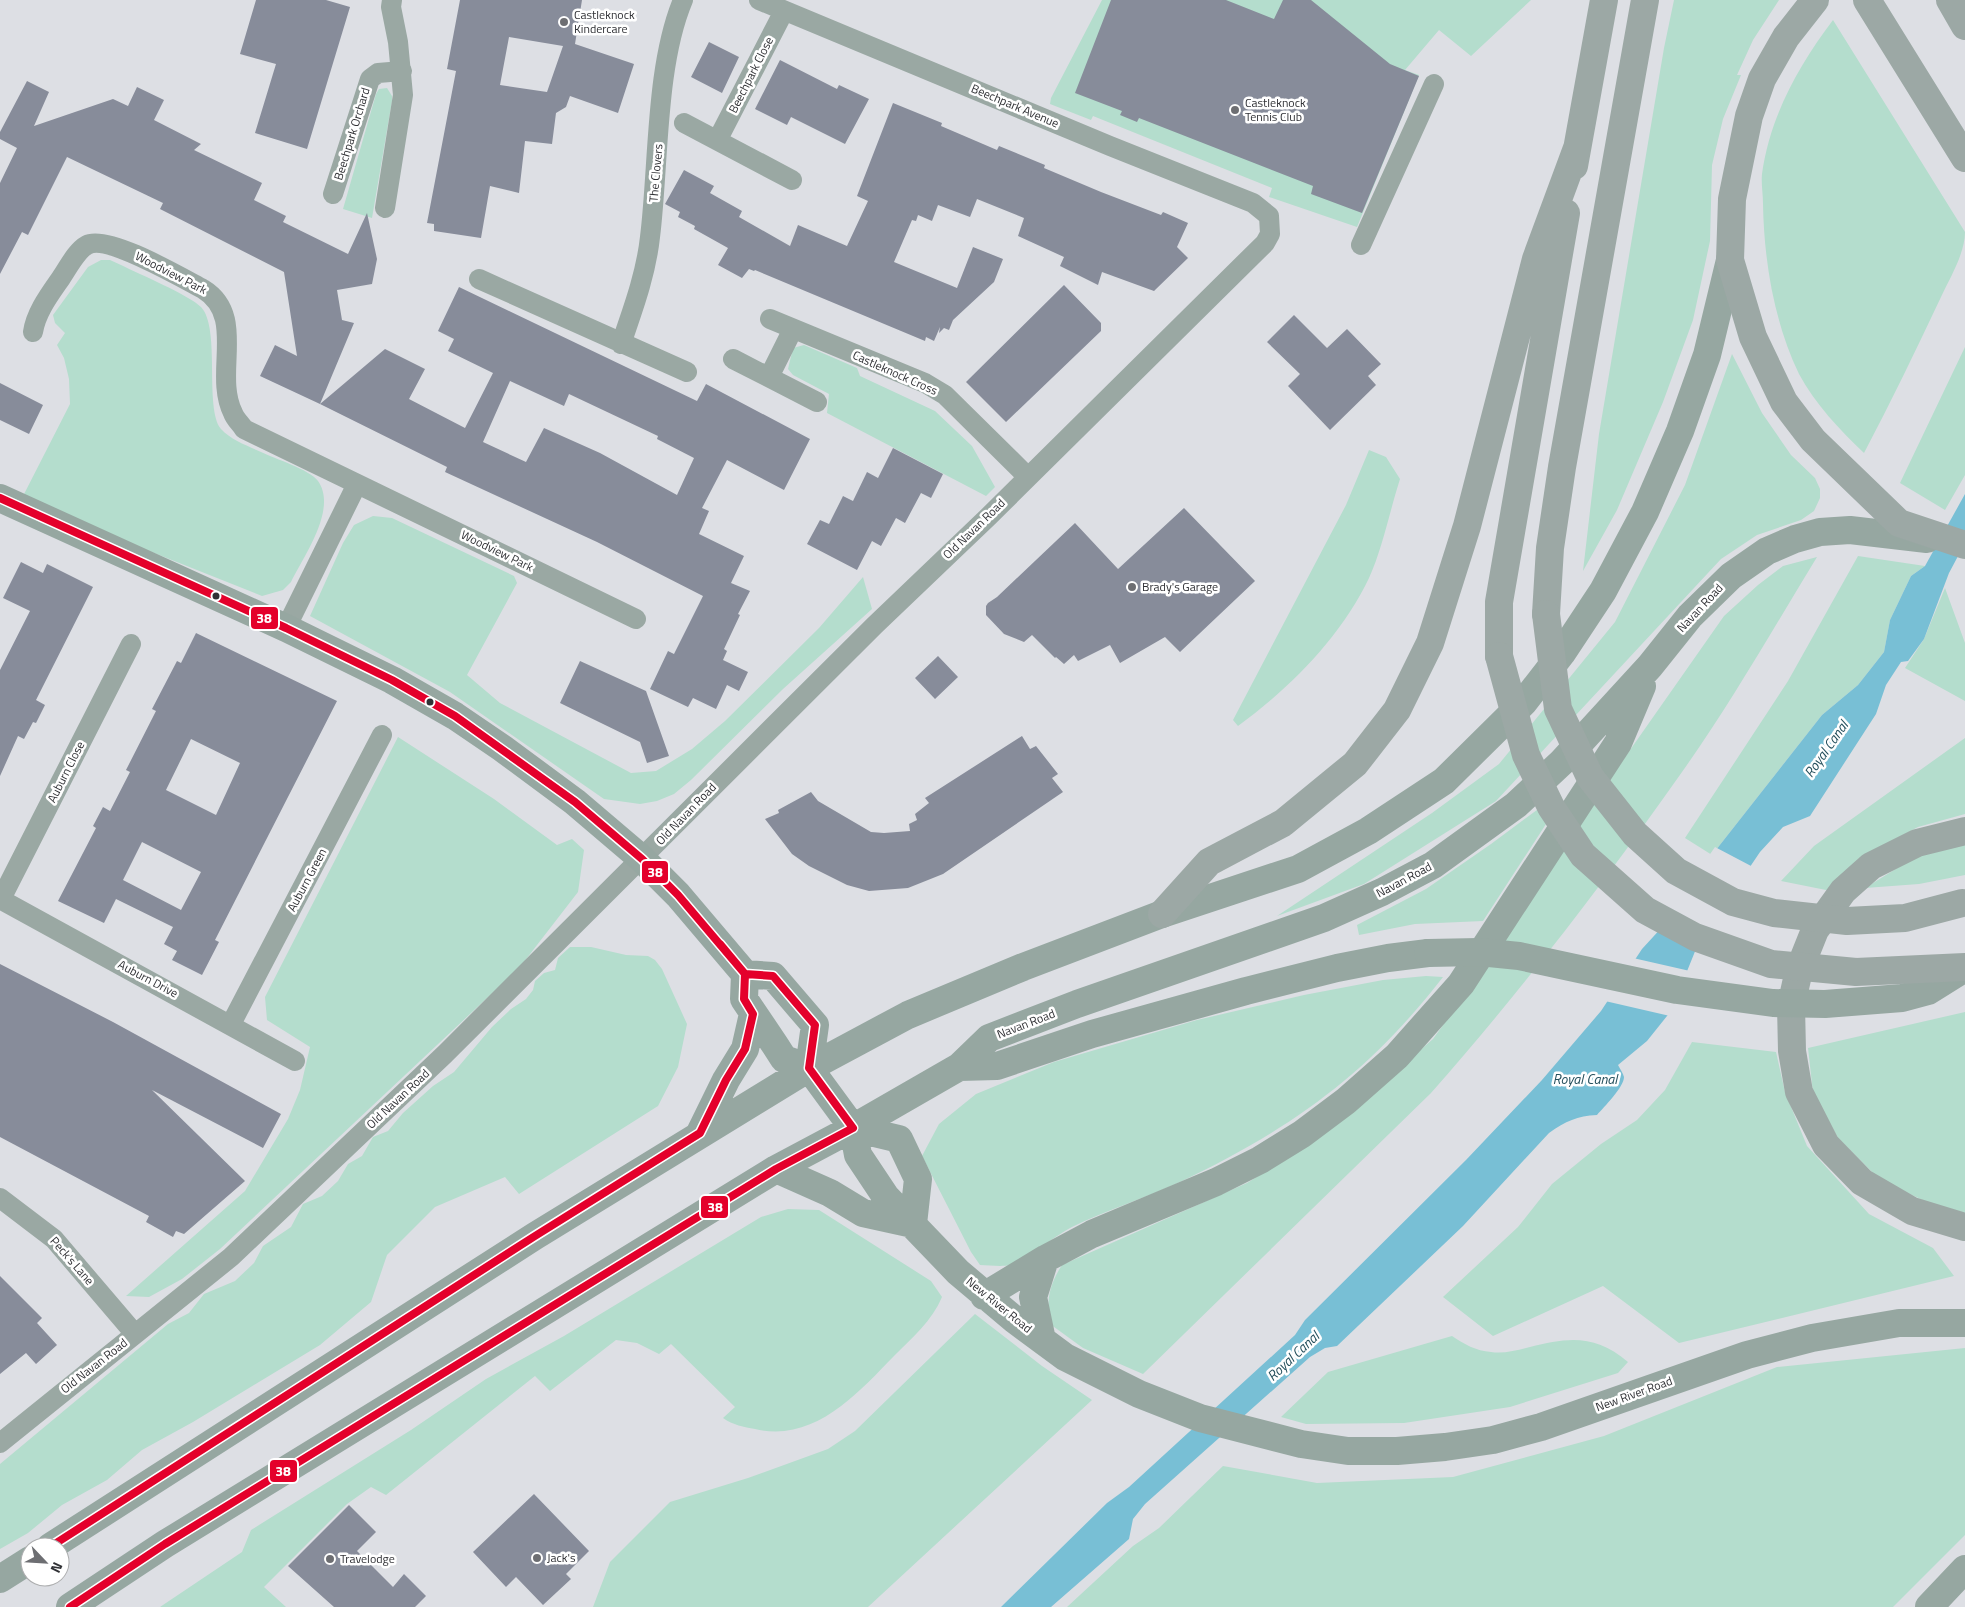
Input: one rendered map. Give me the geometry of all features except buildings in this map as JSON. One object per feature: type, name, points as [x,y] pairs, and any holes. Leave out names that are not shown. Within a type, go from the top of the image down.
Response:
[{"type":"highway","points":[[1604,0],[1499,602],[1499,656],[1526,755],[1551,807],[1583,855],[1645,910],[1695,937],[1771,964],[1856,972],[1965,967]]},
{"type":"highway","points":[[1646,0],[1562,467],[1550,548],[1546,614],[1558,710],[1590,777],[1635,834],[1676,871],[1733,902],[1774,913],[1848,922],[1904,918],[1964,903]]},
{"type":"highway","points":[[1815,0],[1786,37],[1762,79],[1749,116],[1732,199],[1730,260],[1753,337],[1784,402],[1813,440],[1899,523],[1960,544]]},
{"type":"highway","points":[[1867,0],[1965,158]]},
{"type":"highway","points":[[1950,0],[1965,26]]},
{"type":"highway","points":[[1162,914],[1209,862],[1284,823],[1355,764],[1397,710],[1430,643],[1467,526],[1536,259],[1577,148]]},
{"type":"highway","points":[[1965,831],[1917,843],[1871,866],[1843,891],[1815,930],[1799,970],[1791,1006],[1792,1051],[1799,1092],[1826,1145],[1862,1182],[1912,1211],[1965,1227]]},
{"type":"main road","points":[[66,1537],[535,1236],[700,1133],[809,1068],[908,1015],[1023,967],[1162,914],[1298,869],[1368,831],[1444,781],[1524,702],[1562,653],[1603,591],[1645,512],[1680,431],[1707,355],[1730,260]]},
{"type":"main road","points":[[0,498],[286,628],[392,680],[455,716],[575,802],[642,859],[678,895],[745,974],[744,999],[784,1058],[809,1068],[853,1128],[899,1139],[918,1180],[913,1224],[863,1213],[830,1193],[776,1169]]},
{"type":"main road","name":"Navan Road","points":[[70,1607],[165,1544],[776,1169],[853,1128],[959,1067],[989,1038],[1086,1000],[1324,918],[1382,892],[1432,865],[1516,804],[1562,762],[1650,666],[1690,616],[1731,576],[1767,551],[1795,539],[1820,532],[1860,531],[1960,544]]},
{"type":"main road","points":[[984,1296],[1045,1259],[1092,1234],[1216,1182],[1260,1160],[1302,1134],[1346,1101],[1397,1056],[1461,984],[1618,742],[1650,666]]},
{"type":"main road","points":[[959,1067],[998,1066],[1092,1034],[1256,988],[1363,963],[1428,953],[1479,952],[1520,956],[1677,990],[1782,1003],[1825,1004],[1902,998],[1928,991],[1965,967]]},
{"type":"main road","points":[[745,974],[773,976],[815,1024],[809,1068]]},
{"type":"main road","points":[[700,1133],[726,1080],[745,1049],[754,1014]]},
{"type":"main road","name":"New River Road","points":[[853,1128],[858,1155],[886,1197],[984,1296],[1066,1357],[1095,1374],[1200,1418],[1301,1444],[1348,1451],[1397,1451],[1493,1440],[1541,1427],[1747,1355],[1803,1340],[1899,1323],[1965,1323]]},
{"type":"main road","points":[[1042,1340],[1033,1297],[1045,1259]]},
{"type":"main road","points":[[0,1579],[20,1566]]},
{"type":"main road","points":[[1929,1607],[1965,1569]]},
{"type":"street","points":[[385,208],[403,95],[398,42],[392,22],[392,0]]},
{"type":"street","name":"The Clovers","points":[[621,344],[640,286],[650,239],[661,108],[669,52],[683,0]]},
{"type":"street","name":"Beechpark Avenue","points":[[759,0],[1253,203],[1269,216]]},
{"type":"street","name":"Beechpark Close","points":[[718,139],[784,11]]},
{"type":"street","name":"Beechpark Orchard","points":[[334,194],[370,79],[378,73],[402,71]]},
{"type":"street","points":[[1362,245],[1434,84]]},
{"type":"street","points":[[684,123],[718,139],[792,180]]},
{"type":"street","name":"Old Navan Road","points":[[0,1443],[231,1257],[445,1054],[875,625],[1265,244],[1270,234],[1269,216]]},
{"type":"street","name":"Woodview Park","points":[[33,332],[34,324],[48,297],[82,248],[95,242],[133,254],[203,288],[212,294],[222,308],[226,318],[225,367],[228,400],[233,414],[244,428],[636,619]]},
{"type":"street","points":[[479,279],[687,372]]},
{"type":"street","name":"Castleknock Cross","points":[[770,319],[925,383],[945,395],[1028,477]]},
{"type":"street","points":[[769,377],[793,329]]},
{"type":"street","points":[[733,359],[818,402]]},
{"type":"street","points":[[286,628],[357,484]]},
{"type":"street","name":"Auburn Close","points":[[1,899],[131,644]]},
{"type":"street","name":"Auburn Green","points":[[231,1024],[382,735]]},
{"type":"street","name":"Auburn Drive","points":[[1,899],[231,1024],[295,1061]]},
{"type":"street","name":"Peck's Lane","points":[[0,1198],[54,1239],[134,1334]]},
{"type":"green space","name":"Castleknock Tennis Club","points":[[1102,0],[1531,0],[1471,56],[1439,30],[1405,70],[1419,75],[1357,227],[1269,197],[1272,188],[1093,116],[1091,120],[1050,104],[1051,98]]},
{"type":"green space","points":[[1674,0],[1779,0],[1753,40],[1737,75],[1741,75],[1723,119],[1712,165],[1710,241],[1693,320],[1663,402],[1617,510],[1583,571],[1599,434],[1664,48]]},
{"type":"green space","points":[[1833,20],[1965,232],[1963,248],[1956,265],[1864,453],[1813,396],[1805,385],[1790,354],[1772,291],[1764,226],[1762,174],[1772,132],[1779,112],[1798,73]]},
{"type":"green space","points":[[387,88],[392,96],[392,101],[372,218],[343,209],[376,94],[379,89]]},
{"type":"green space","points":[[101,260],[110,260],[151,279],[201,307],[207,317],[210,332],[212,387],[216,419],[221,429],[240,442],[300,468],[318,481],[323,492],[324,505],[321,519],[303,560],[291,582],[283,590],[262,596],[21,500],[70,404],[69,379],[64,358],[57,345],[65,333],[55,323],[53,315],[88,267]]},
{"type":"green space","points":[[804,345],[857,368],[860,376],[935,411],[972,446],[995,487],[986,496],[827,413],[829,394],[793,375],[788,369],[793,348]]},
{"type":"green space","points":[[1965,347],[1965,475],[1945,510],[1900,483]]},
{"type":"green space","points":[[1732,354],[1762,413],[1791,455],[1815,478],[1820,489],[1820,498],[1814,511],[1801,520],[1757,535],[1721,559],[1496,801],[1364,884],[1277,916],[1432,813],[1499,764],[1615,622],[1685,485]]},
{"type":"green space","points":[[1369,450],[1386,457],[1400,479],[1382,543],[1369,578],[1344,621],[1329,641],[1295,678],[1238,726],[1233,720],[1346,505]]},
{"type":"green space","points":[[373,516],[392,518],[514,576],[517,583],[467,675],[500,703],[631,773],[656,771],[692,749],[725,721],[819,628],[863,577],[872,609],[783,689],[691,780],[674,794],[657,801],[640,804],[604,799],[450,692],[310,616],[343,543],[354,525]]},
{"type":"green space","points":[[1858,556],[1925,566],[1911,576],[1890,620],[1884,652],[1858,685],[1822,715],[1712,855],[1685,838],[1788,681]]},
{"type":"green space","points":[[1817,557],[1718,719],[1653,813],[1529,976],[1431,1093],[1143,1374],[1083,1348],[1050,1324],[1048,1308],[1051,1286],[1062,1265],[1247,1183],[1316,1140],[1433,1039],[1498,949],[1616,770],[1724,616],[1758,585],[1783,566]]},
{"type":"green space","points":[[1945,588],[1965,643],[1965,701],[1905,668],[1924,639]]},
{"type":"green space","points":[[398,737],[494,799],[557,845],[572,839],[584,850],[578,892],[520,967],[220,1249],[182,1279],[149,1297],[126,1296],[245,1191],[288,1119],[300,1090],[310,1047],[267,1020],[265,997]]},
{"type":"green space","points":[[1965,738],[1965,814],[1918,827],[1858,859],[1831,891],[1781,881],[1814,846]]},
{"type":"green space","points":[[1541,807],[1548,821],[1483,921],[1415,924],[1359,935],[1357,925],[1426,889]]},
{"type":"green space","points":[[1965,843],[1965,875],[1919,884],[1865,888],[1915,857]]},
{"type":"green space","points":[[570,947],[591,947],[626,955],[648,956],[655,960],[662,969],[687,1024],[678,1067],[658,1106],[519,1194],[505,1177],[435,1207],[387,1255],[371,1302],[320,1345],[193,1422],[142,1450],[107,1480],[62,1505],[28,1533],[0,1549],[0,1464],[168,1324],[189,1313],[204,1294],[235,1281],[254,1263],[263,1246],[291,1227],[303,1204],[322,1196],[338,1181],[348,1164],[362,1156],[373,1137],[388,1131],[403,1113],[433,1086],[454,1072],[492,1027],[511,1009],[526,999],[533,990],[535,981],[544,973],[555,970],[558,958]]},
{"type":"green space","points":[[1426,976],[1443,977],[1414,1012],[1356,1071],[1292,1120],[1220,1162],[1180,1182],[1072,1227],[1016,1263],[999,1266],[980,1265],[971,1252],[922,1156],[939,1124],[976,1094],[1054,1062],[1197,1020],[1304,995],[1383,980]]},
{"type":"green space","points":[[1965,1012],[1965,1213],[1931,1204],[1880,1180],[1838,1138],[1813,1093],[1808,1048]]},
{"type":"green space","points":[[1692,1042],[1776,1052],[1785,1092],[1807,1146],[1869,1214],[1933,1248],[1954,1276],[1679,1343],[1603,1286],[1493,1336],[1443,1297],[1518,1227],[1552,1184],[1601,1144],[1637,1120],[1665,1090]]},
{"type":"green space","points":[[788,1209],[819,1210],[931,1281],[942,1297],[933,1314],[914,1336],[865,1385],[833,1412],[815,1422],[796,1429],[776,1431],[739,1425],[723,1418],[735,1407],[671,1344],[659,1354],[637,1343],[616,1340],[550,1391],[535,1376],[386,1495],[371,1487],[347,1504],[264,1587],[286,1607],[160,1607],[242,1552],[251,1530],[411,1430],[486,1379],[564,1336],[761,1217]]},
{"type":"green space","points":[[975,1314],[1042,1366],[1092,1400],[868,1607],[593,1607],[610,1562],[670,1502],[748,1478],[828,1449],[855,1431]]},
{"type":"green space","points":[[1452,1336],[1475,1349],[1496,1352],[1511,1351],[1557,1341],[1581,1340],[1605,1346],[1628,1362],[1618,1373],[1510,1407],[1404,1423],[1306,1424],[1281,1417],[1328,1372]]},
{"type":"green space","points":[[1965,1348],[1965,1535],[1893,1607],[1067,1607],[1133,1546],[1159,1528],[1223,1466],[1317,1483],[1453,1477],[1604,1436],[1777,1367]]},
{"type":"water","name":"Royal Canal","points":[[1965,494],[1965,543],[1949,573],[1924,639],[1908,661],[1901,662],[1886,685],[1876,714],[1810,816],[1783,827],[1760,852],[1698,944],[1671,1011],[1647,1041],[1618,1065],[1624,1077],[1609,1102],[1597,1115],[1572,1120],[1549,1133],[1463,1226],[1337,1346],[1325,1348],[1310,1357],[1145,1504],[1133,1519],[1129,1539],[1051,1607],[1001,1607],[1107,1503],[1129,1487],[1295,1335],[1305,1320],[1466,1160],[1542,1080],[1601,1011],[1642,949],[1664,925],[1712,855],[1822,715],[1858,685],[1884,652],[1890,620],[1911,576],[1925,566]]},
{"type":"pier","points":[[1715,847],[1753,867],[1700,945],[1662,923]]},
{"type":"pier","points":[[1633,958],[1690,971],[1670,1016],[1605,1001]]},
{"type":"transit line","name":"38","points":[[0,498],[286,628],[392,680],[455,716],[575,802],[642,859],[678,895],[745,974],[773,976],[815,1025],[809,1068],[853,1128],[776,1169],[165,1544],[70,1607]]},
{"type":"transit line","name":"38","points":[[66,1537],[535,1236],[700,1133],[726,1080],[745,1049],[753,1014],[744,999],[745,974],[720,944]]},
{"type":"place","name":"Castleknock Kindercare","points":[[564,22]]},
{"type":"place","name":"Castleknock Tennis Club","points":[[1235,110]]},
{"type":"place","name":"Brady's Garage","points":[[1132,587]]},
{"type":"place","name":"Jack's","points":[[537,1558]]},
{"type":"place","name":"Travelodge","points":[[330,1559]]}]
